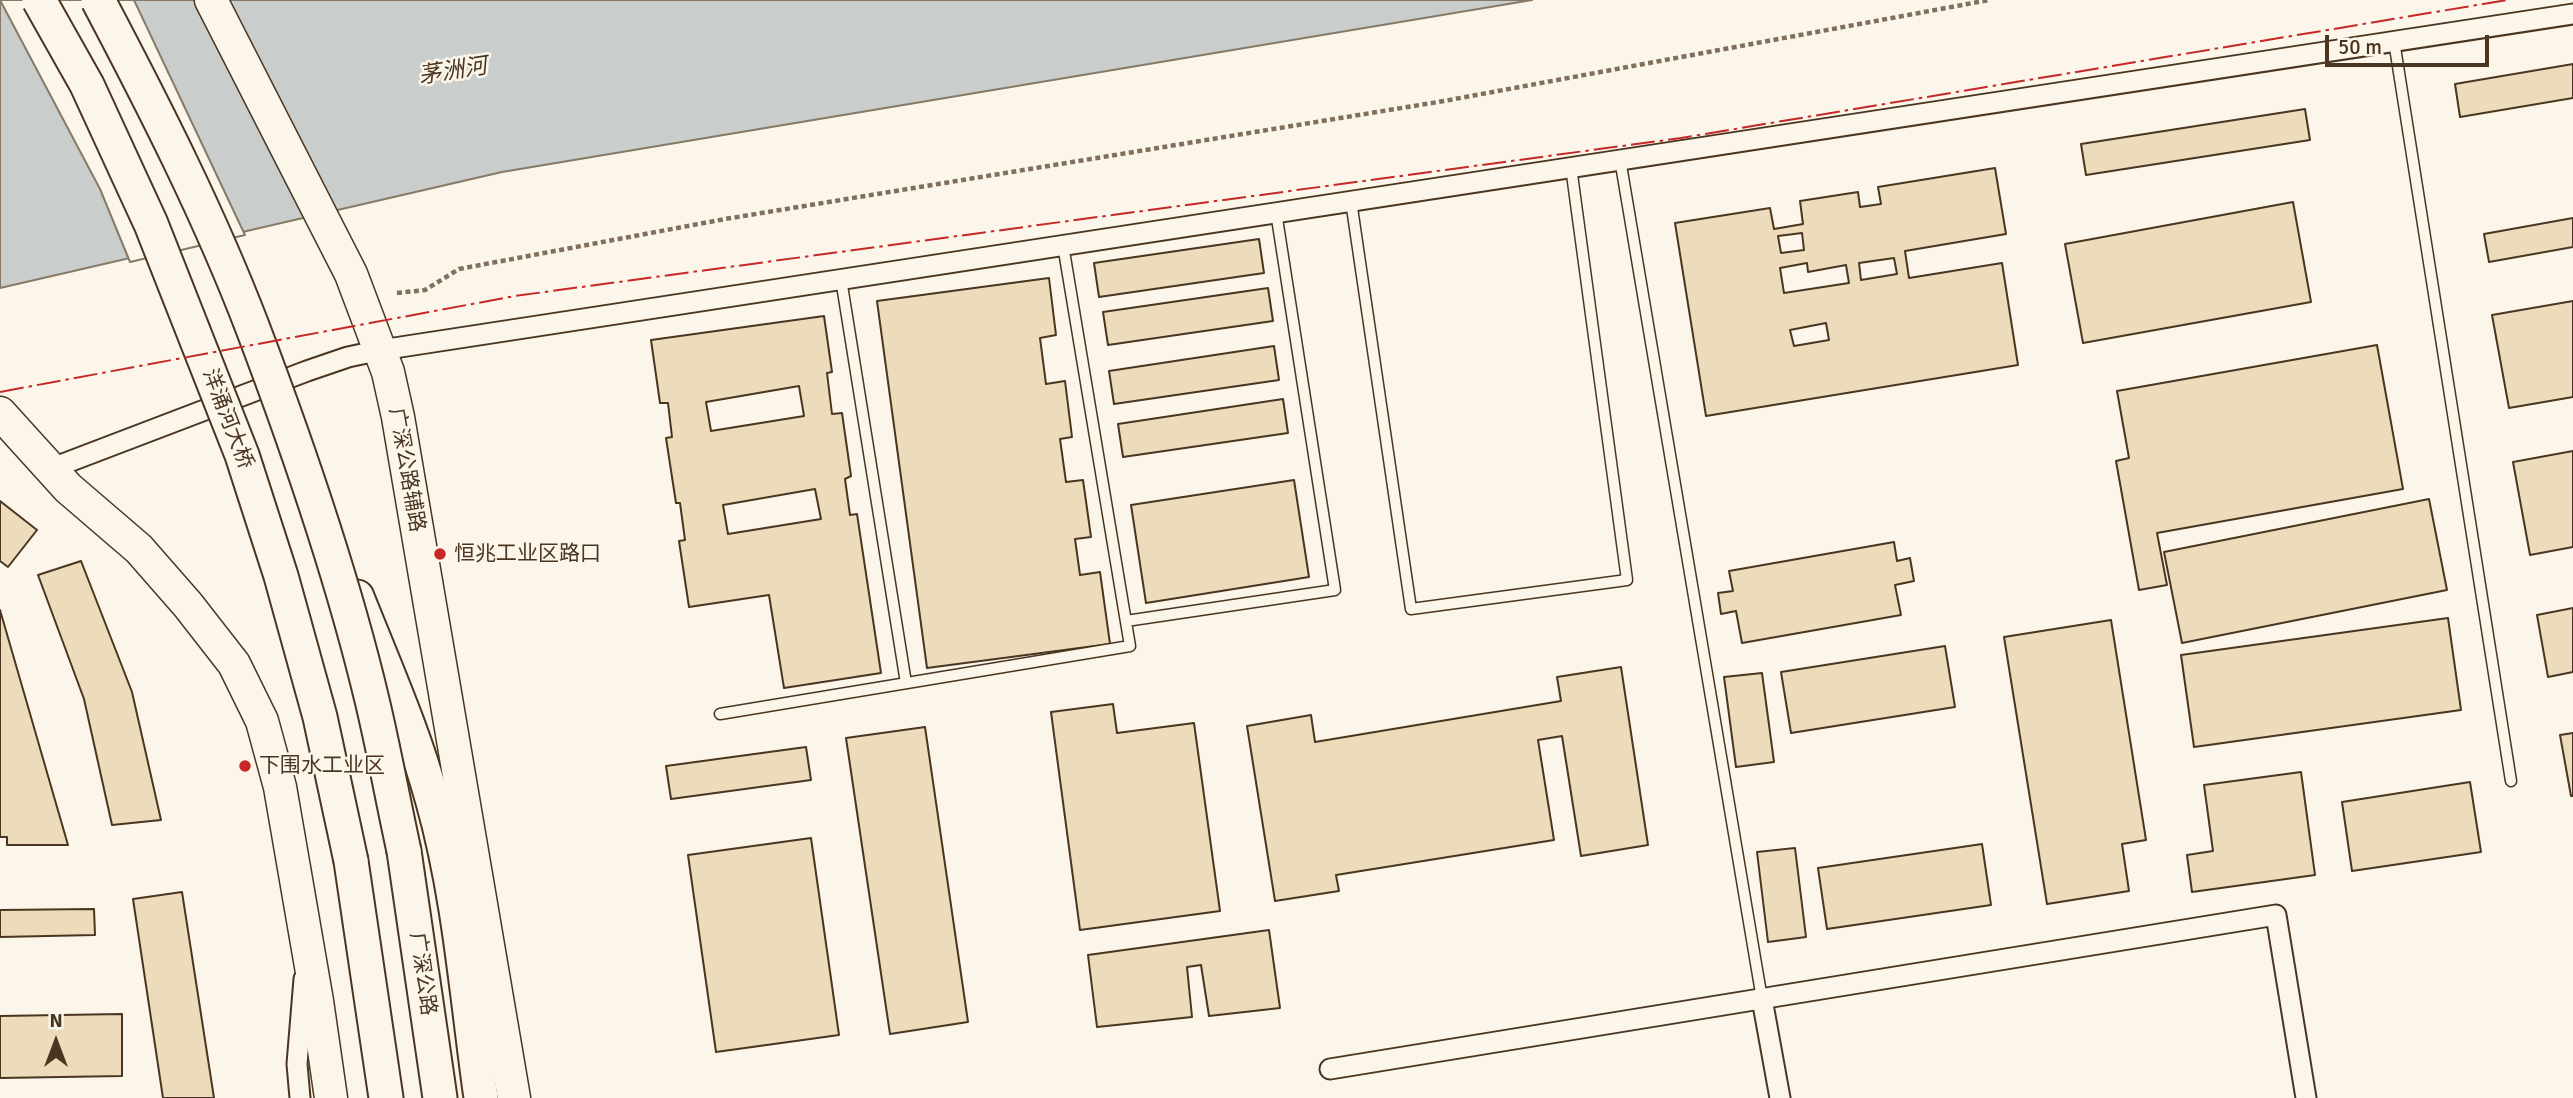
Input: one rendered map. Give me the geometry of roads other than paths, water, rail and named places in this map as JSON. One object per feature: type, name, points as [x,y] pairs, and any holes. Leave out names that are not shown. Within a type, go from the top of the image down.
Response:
[{"type":"highway","name":"洋涌河大桥","points":[[39,0],[88,85],[151,224],[242,455],[281,576],[320,717],[351,861],[386,1098]]},
{"type":"highway","points":[[98,0],[140,79],[203,210],[251,325],[303,469],[416,743],[446,855],[481,1098]]},
{"type":"highway","name":"广深公路","points":[[303,469],[372,698],[404,851],[440,1098]]},
{"type":"main road","name":"广深公路辅路","points":[[211,0],[351,274],[381,351],[398,417],[514,1098]]},
{"type":"main road","points":[[0,416],[68,488],[139,549],[188,605],[234,664],[262,722],[280,787],[331,1098]]},
{"type":"street","points":[[50,468],[307,371],[348,357],[381,351],[841,278],[2573,14]]},
{"type":"street","points":[[1330,1069],[2276,915],[2306,1098]]},
{"type":"street","points":[[300,1098],[297,1055],[307,943]]},
{"type":"street","points":[[1762,999],[1780,1098]]},
{"type":"lane","points":[[2394,41],[2511,781]]},
{"type":"lane","points":[[1620,159],[1762,999]]},
{"type":"lane","points":[[1351,200],[1411,608],[1627,580],[1571,167]]},
{"type":"lane","points":[[1126,621],[1335,590],[1276,212]]},
{"type":"lane","points":[[720,714],[1130,646],[1063,244]]},
{"type":"lane","points":[[841,278],[906,683]]},
{"type":"water","name":"茅洲河","points":[[0,0],[1532,0],[502,172],[0,288]]},
{"type":"place","name":"恒兆工业区路口","points":[[440,554]]},
{"type":"place","name":"下围水工业区","points":[[245,766]]}]
